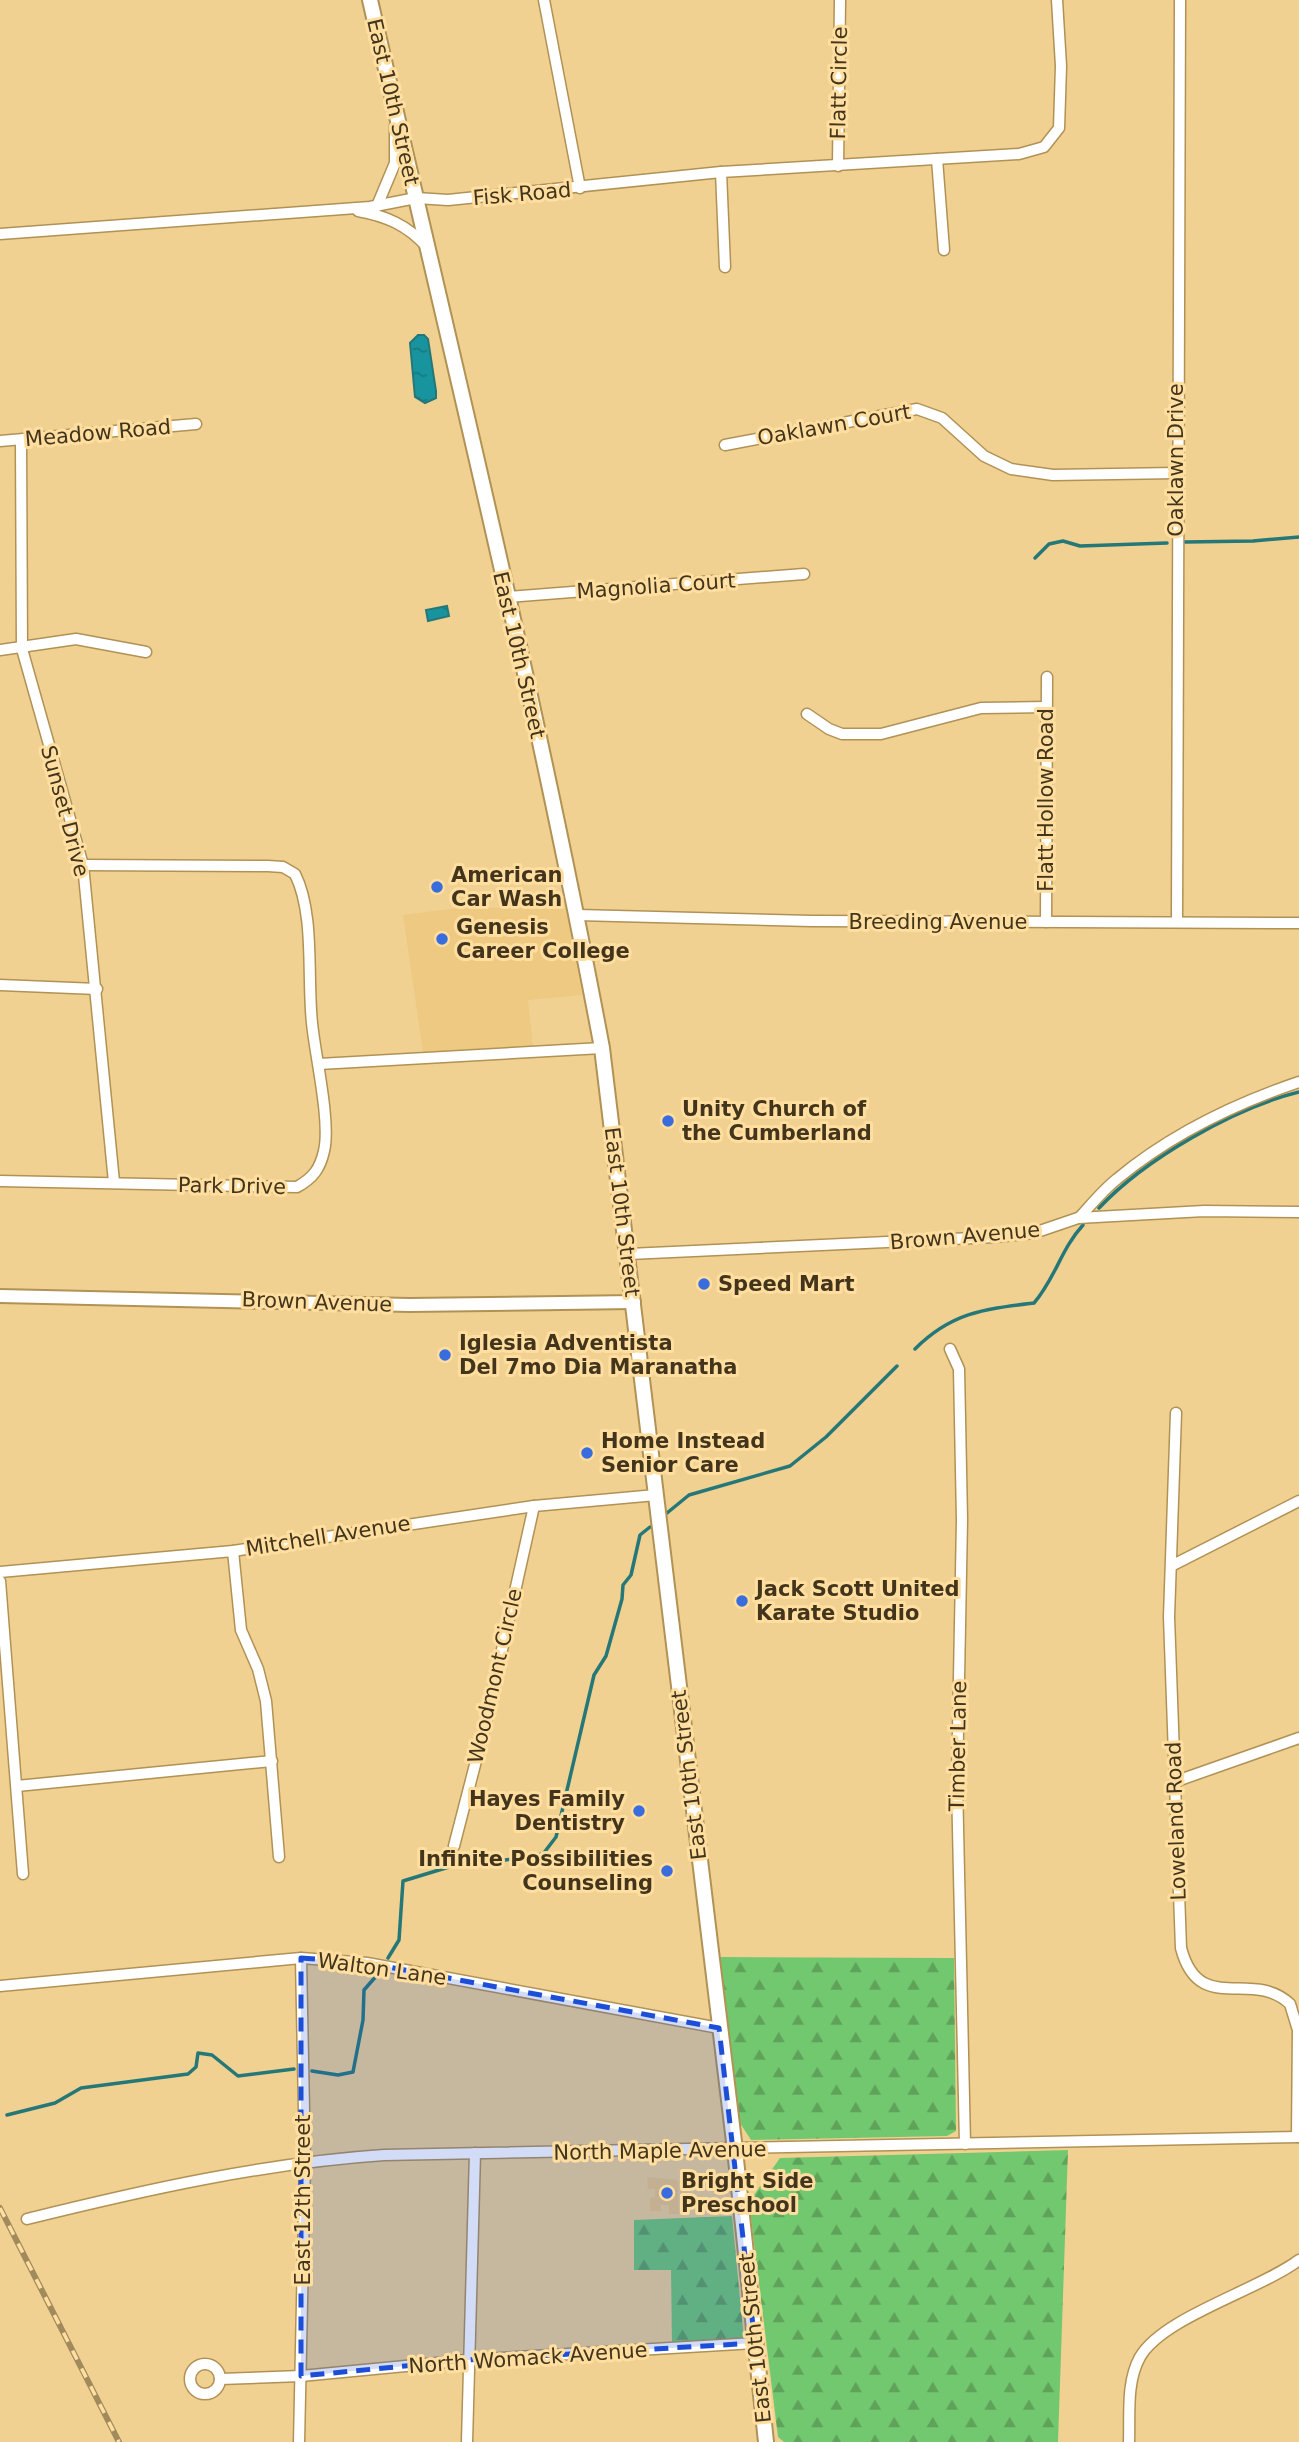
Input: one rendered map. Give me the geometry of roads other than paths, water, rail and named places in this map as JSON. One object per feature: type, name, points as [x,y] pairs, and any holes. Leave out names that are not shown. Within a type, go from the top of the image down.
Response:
[{"type":"main road","name":"East 10th Street","points":[[370,0],[507,597],[577,915],[602,1048],[629,1254],[735,2150],[766,2442]]},
{"type":"street","points":[[544,0],[580,188]]},
{"type":"street","name":"Flatt Circle","points":[[838,166],[840,0]]},
{"type":"street","name":"Fisk Road","points":[[0,234],[344,209],[416,198],[448,200],[721,172],[1019,154],[1044,147],[1059,128],[1061,66],[1057,0]]},
{"type":"street","name":"Oaklawn Drive","points":[[1177,921],[1176,473],[1180,0]]},
{"type":"street","points":[[377,206],[396,163],[395,108]]},
{"type":"street","points":[[937,159],[944,250]]},
{"type":"street","points":[[721,172],[725,267]]},
{"type":"street","points":[[344,209],[391,219],[413,231],[426,246]]},
{"type":"street","name":"Oaklawn Court","points":[[725,445],[917,409],[942,418],[984,456],[1011,469],[1053,475],[1176,473]]},
{"type":"street","name":"Meadow Road","points":[[0,442],[196,424]]},
{"type":"street","name":"Sunset Drive","points":[[21,441],[22,649],[83,864],[114,1182]]},
{"type":"street","name":"Magnolia Court","points":[[507,597],[804,574]]},
{"type":"street","points":[[0,650],[22,649],[52,641],[76,639],[146,652]]},
{"type":"street","name":"Flatt Hollow Road","points":[[1045,922],[1047,677]]},
{"type":"street","points":[[807,713],[829,729],[842,734],[881,734],[981,708],[1046,707]]},
{"type":"street","name":"Park Drive","points":[[0,1181],[297,1187],[319,1169],[326,1147],[319,1064],[312,1024],[305,903],[295,874],[283,867],[268,866],[83,864]]},
{"type":"street","name":"Breeding Avenue","points":[[577,915],[1299,923]]},
{"type":"street","points":[[0,985],[97,989]]},
{"type":"street","points":[[319,1064],[602,1048]]},
{"type":"street","points":[[1078,1218],[1115,1180],[1156,1150],[1202,1123],[1299,1082]]},
{"type":"street","name":"Brown Avenue","points":[[629,1254],[995,1237],[1034,1233],[1078,1218],[1204,1211],[1299,1212]]},
{"type":"street","name":"Brown Avenue","points":[[0,1296],[409,1304],[634,1302]]},
{"type":"street","name":"Timber Lane","points":[[950,1349],[958,1369],[961,1507],[957,1783],[965,2144]]},
{"type":"street","name":"Loweland Road","points":[[1176,1413],[1173,1565],[1169,1616],[1181,1948],[1191,1974],[1201,1984],[1272,1992],[1290,2004],[1298,2031],[1298,2137]]},
{"type":"street","name":"Mitchell Avenue","points":[[0,1572],[233,1551],[534,1506],[656,1495]]},
{"type":"street","points":[[1173,1565],[1299,1502]]},
{"type":"street","name":"Woodmont Circle","points":[[454,1846],[485,1726],[534,1506]]},
{"type":"street","points":[[233,1551],[240,1630],[258,1669],[266,1701],[279,1857]]},
{"type":"street","points":[[0,1581],[23,1874]]},
{"type":"street","points":[[1174,1782],[1299,1738]]},
{"type":"street","points":[[17,1786],[271,1761]]},
{"type":"street","name":"Walton Lane","points":[[0,1986],[301,1958],[367,1964],[719,2028]]},
{"type":"street","name":"East 12th Street","points":[[299,2442],[305,2162],[301,1958]]},
{"type":"street","name":"North Maple Avenue","points":[[27,2219],[119,2196],[305,2162],[384,2155],[1298,2137]]},
{"type":"street","points":[[467,2442],[475,2153]]},
{"type":"street","points":[[1129,2442],[1130,2388],[1139,2358],[1153,2342],[1175,2326],[1299,2260]]},
{"type":"street","name":"North Womack Avenue","points":[[220,2379],[301,2376],[468,2360],[755,2343]]},
{"type":"water","points":[[418,335],[424,335],[428,339],[436,391],[436,398],[425,403],[415,397],[410,343]]},
{"type":"water","points":[[447,606],[449,616],[428,621],[426,610]]},
{"type":"waterway","points":[[1185,542],[1299,537]]},
{"type":"waterway","points":[[1035,558],[1049,544],[1063,541],[1080,546],[1167,543]]},
{"type":"waterway","points":[[1099,1208],[1141,1171],[1192,1138],[1247,1110],[1299,1092]]},
{"type":"waterway","points":[[915,1349],[942,1327],[970,1314],[1034,1303],[1083,1225]]},
{"type":"waterway","points":[[667,1513],[689,1495],[790,1466],[826,1437],[897,1366]]},
{"type":"waterway","points":[[388,1958],[399,1940],[403,1881],[462,1863],[486,1863],[543,1854],[556,1837],[594,1675],[606,1656],[622,1599],[623,1585],[631,1575],[640,1535],[650,1527]]},
{"type":"waterway","points":[[312,2071],[338,2075],[353,2072],[363,2020],[364,1990],[378,1974]]},
{"type":"waterway","points":[[7,2115],[55,2103],[81,2088],[188,2074],[196,2067],[198,2053],[212,2055],[238,2076],[294,2069]]},
{"type":"railway","points":[[0,2208],[119,2442]]},
{"type":"place","name":"American Car Wash","points":[[437,887]]},
{"type":"place","name":"Genesis Career College","points":[[442,939]]},
{"type":"place","name":"Unity Church of the Cumberland","points":[[668,1121]]},
{"type":"place","name":"Speed Mart","points":[[704,1284]]},
{"type":"place","name":"Iglesia Adventista Del 7mo Dia Maranatha","points":[[445,1355]]},
{"type":"place","name":"Home Instead Senior Care","points":[[587,1453]]},
{"type":"place","name":"Jack Scott United Karate Studio","points":[[742,1601]]},
{"type":"place","name":"Hayes Family Dentistry","points":[[639,1811]]},
{"type":"place","name":"Infinite Possibilities Counseling","points":[[667,1871]]},
{"type":"place","name":"Bright Side Preschool","points":[[667,2193]]}]
